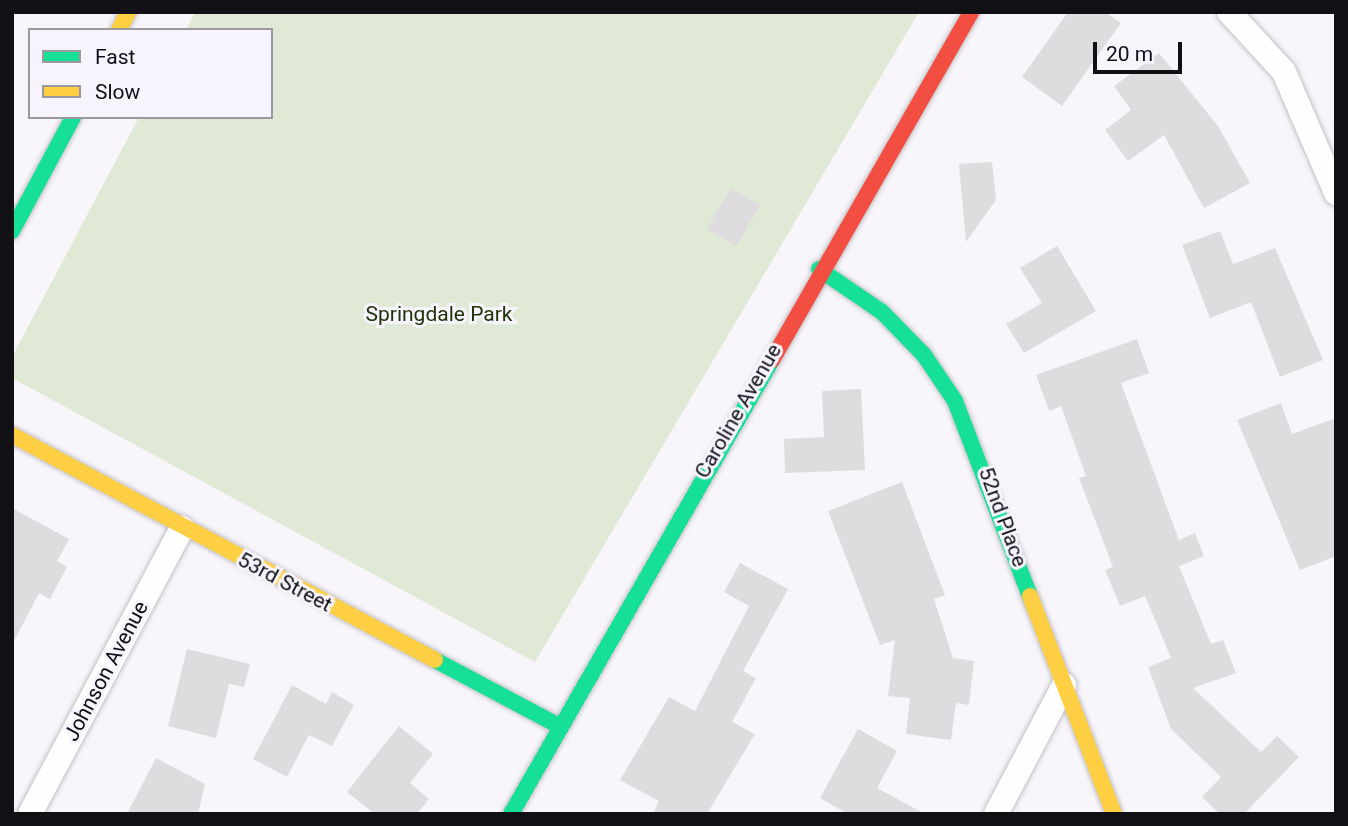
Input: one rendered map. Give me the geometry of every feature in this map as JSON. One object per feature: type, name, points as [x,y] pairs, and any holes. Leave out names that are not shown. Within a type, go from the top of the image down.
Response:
[{"type":"street","points":[[120,28],[128,12]]},
{"type":"street","name":"Caroline Avenue","points":[[511,814],[819,269],[971,12]]},
{"type":"street","points":[[1229,12],[1284,72],[1336,193]]},
{"type":"street","points":[[12,232],[72,119]]},
{"type":"street","name":"52nd Place","points":[[819,269],[882,312],[924,355],[955,401],[1114,814]]},
{"type":"street","name":"53rd Street","points":[[12,435],[182,528],[559,726]]},
{"type":"street","name":"Johnson Avenue","points":[[30,814],[182,528]]},
{"type":"street","points":[[996,814],[1065,685]]},
{"type":"green space","name":"Springdale Park","points":[[195,12],[919,12],[535,662],[12,378],[12,357],[138,119],[273,119],[273,28],[187,28]]},
{"type":"building","points":[[1068,12],[1105,12],[1121,23],[1062,106],[1022,77]]},
{"type":"building","points":[[1159,53],[1218,126],[1250,183],[1204,208],[1164,135],[1128,161],[1105,130],[1131,110],[1114,86]]},
{"type":"building","points":[[992,162],[996,200],[966,242],[959,164]]},
{"type":"building","points":[[731,188],[760,205],[736,246],[707,229]]},
{"type":"building","points":[[1220,231],[1233,264],[1275,248],[1323,360],[1280,377],[1251,302],[1210,318],[1182,245]]},
{"type":"building","points":[[1057,246],[1096,311],[1024,353],[1006,324],[1042,303],[1020,268]]},
{"type":"building","points":[[1137,339],[1149,373],[1121,383],[1179,540],[1195,533],[1204,556],[1179,566],[1211,644],[1223,640],[1236,673],[1193,688],[1261,752],[1277,736],[1299,757],[1244,814],[1220,814],[1202,797],[1221,777],[1171,729],[1148,667],[1171,658],[1145,596],[1120,606],[1105,570],[1113,567],[1079,478],[1086,476],[1061,406],[1049,411],[1036,375]]},
{"type":"building","points":[[861,389],[865,470],[785,473],[784,439],[824,437],[822,391]]},
{"type":"building","points":[[1281,403],[1292,434],[1336,418],[1336,556],[1300,570],[1237,420]]},
{"type":"building","points":[[902,482],[945,595],[934,599],[953,658],[974,661],[969,705],[956,703],[951,740],[906,734],[910,698],[888,696],[895,640],[880,645],[828,511]]},
{"type":"building","points":[[12,508],[69,539],[57,561],[67,567],[50,599],[39,593],[12,645]]},
{"type":"building","points":[[740,563],[788,589],[743,671],[756,678],[732,722],[755,734],[707,814],[653,814],[659,801],[620,780],[669,697],[695,711],[749,606],[724,592]]},
{"type":"building","points":[[187,649],[250,664],[244,687],[229,684],[216,738],[168,726]]},
{"type":"building","points":[[292,685],[326,704],[332,692],[354,705],[332,746],[309,735],[287,777],[253,759]]},
{"type":"building","points":[[399,726],[433,754],[410,783],[429,799],[417,814],[375,814],[347,792]]},
{"type":"building","points":[[858,729],[897,751],[877,788],[925,814],[848,814],[820,798]]},
{"type":"building","points":[[156,758],[205,784],[198,814],[127,814]]},
{"type":"traffic: fast","points":[[12,231],[72,119]]},
{"type":"traffic: fast","points":[[819,269],[882,312],[924,355],[955,401],[1030,596]]},
{"type":"traffic: fast","points":[[511,814],[772,360]]},
{"type":"traffic: fast","points":[[435,660],[559,726]]},
{"type":"traffic: slow","points":[[120,28],[128,12]]},
{"type":"traffic: slow","points":[[12,435],[435,660]]},
{"type":"traffic: slow","points":[[1030,596],[1114,814]]},
{"type":"traffic: jam","points":[[772,360],[971,12]]}]
